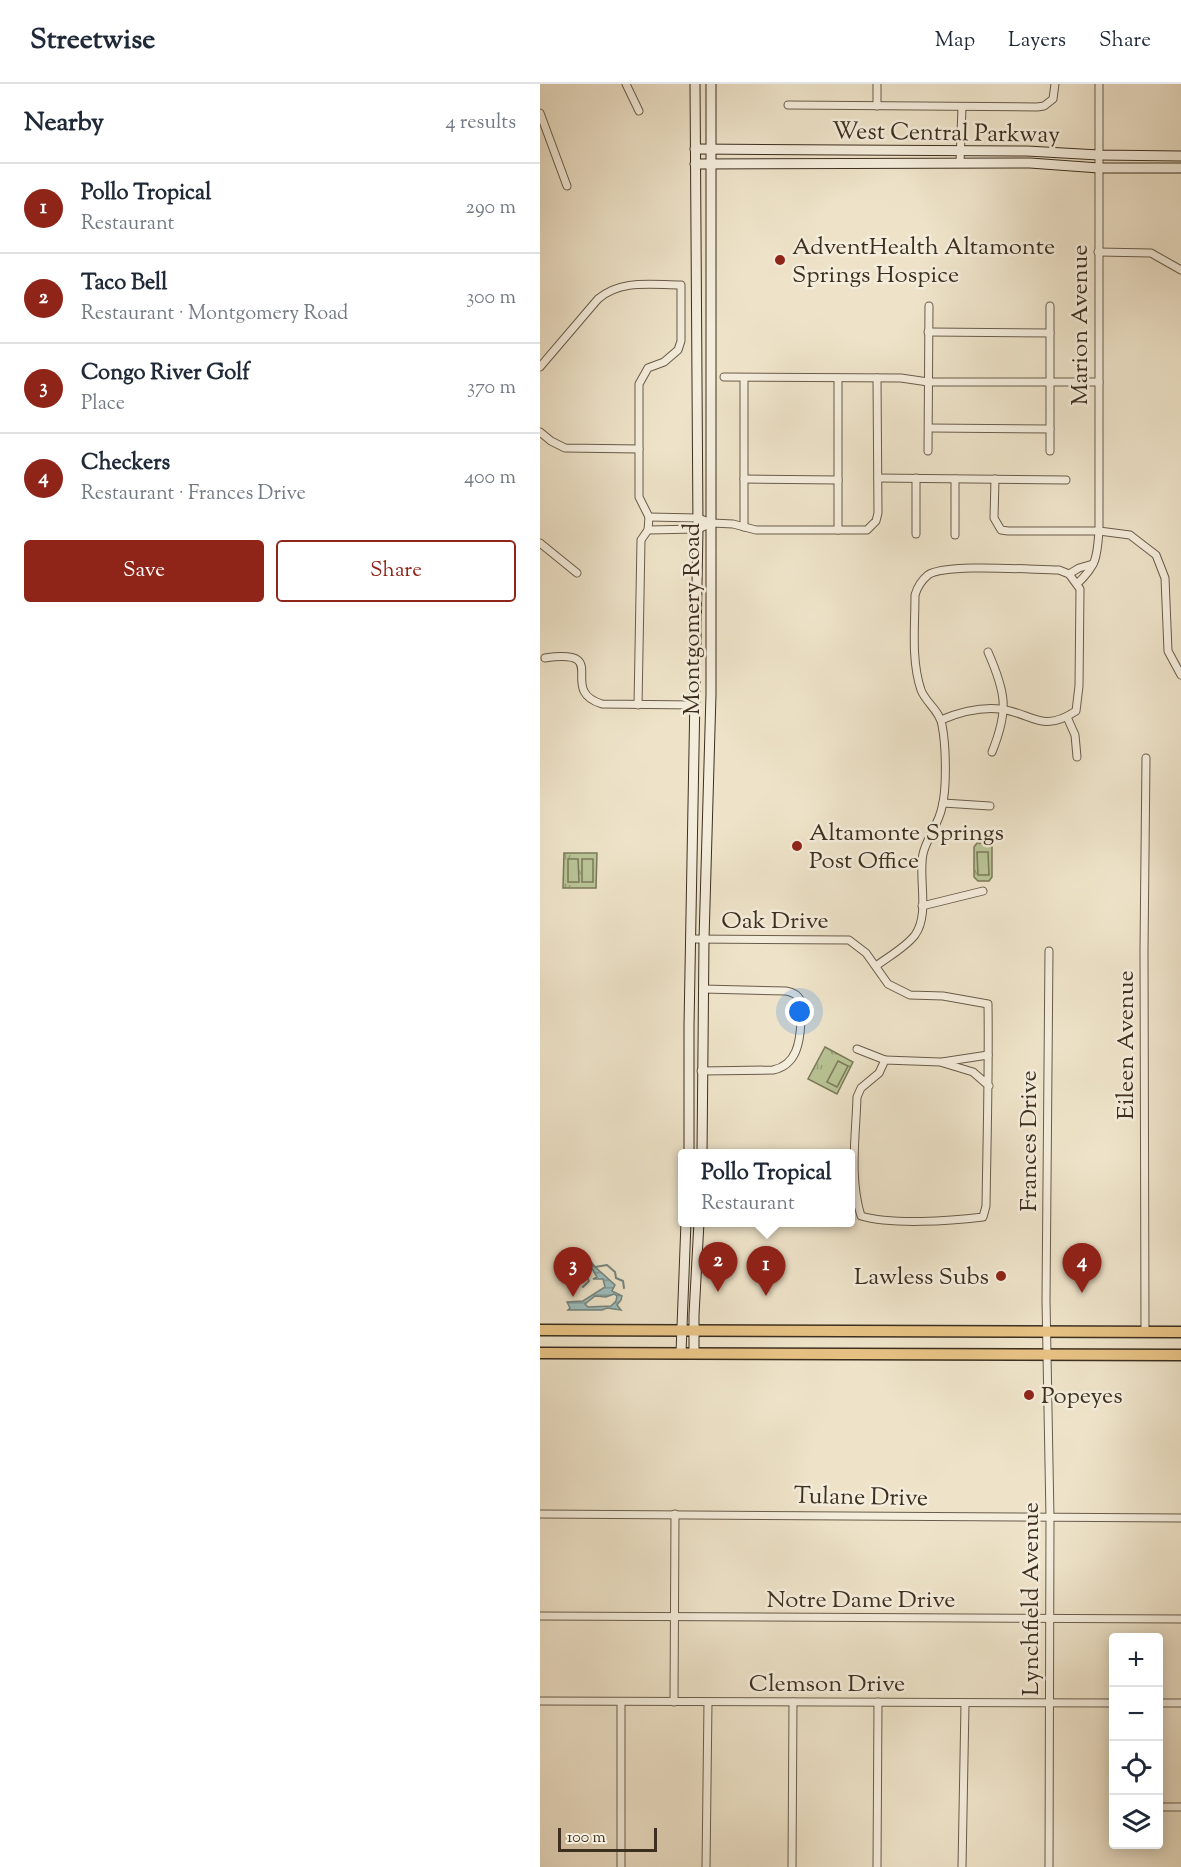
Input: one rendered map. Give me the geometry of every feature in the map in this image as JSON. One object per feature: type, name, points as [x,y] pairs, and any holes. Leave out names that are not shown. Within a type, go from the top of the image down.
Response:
[{"type":"main road","name":"Montgomery Road","points":[[689,1149],[698,530],[696,84]]},
{"type":"main road","name":"Montgomery Road","points":[[702,1149],[701,1071],[708,812],[712,523],[711,84]]},
{"type":"main road","name":"West Central Parkway","points":[[695,149],[960,151],[1181,156]]},
{"type":"main road","name":"West Central Parkway","points":[[695,164],[960,163],[1099,168],[1181,168]]},
{"type":"main road","points":[[696,629],[711,629]]},
{"type":"main road","points":[[693,802],[708,812]]},
{"type":"main road","points":[[689,1026],[693,1040],[692,1055],[701,1071]]},
{"type":"main road","points":[[681,1353],[686,1227]]},
{"type":"main road","points":[[694,1353],[699,1227]]},
{"type":"main road","points":[[540,1330],[1181,1332]]},
{"type":"main road","points":[[540,1353],[1181,1354]]},
{"type":"street","points":[[626,84],[639,111]]},
{"type":"street","points":[[877,84],[877,106]]},
{"type":"street","points":[[788,105],[1037,107],[1053,99],[1055,84]]},
{"type":"street","name":"Marion Avenue","points":[[1077,584],[1089,573],[1098,557],[1099,84]]},
{"type":"street","points":[[960,163],[962,107]]},
{"type":"street","points":[[540,112],[567,186]]},
{"type":"street","points":[[1098,252],[1151,253],[1181,270]]},
{"type":"street","points":[[540,367],[608,290],[622,285],[681,285],[681,341],[678,350],[664,362],[648,368],[639,384],[639,497],[649,517],[648,530],[641,540],[638,705]]},
{"type":"street","points":[[928,306],[928,451]]},
{"type":"street","points":[[1050,306],[1050,452]]},
{"type":"street","points":[[928,332],[1050,333]]},
{"type":"street","points":[[724,377],[901,378],[928,382],[1099,382]]},
{"type":"street","points":[[744,378],[744,527]]},
{"type":"street","points":[[838,378],[838,530]]},
{"type":"street","points":[[649,517],[698,518],[712,523],[733,524],[756,530],[861,531],[873,526],[878,513],[877,378]]},
{"type":"street","points":[[929,428],[1050,429]]},
{"type":"street","points":[[540,432],[565,448],[639,449]]},
{"type":"street","points":[[878,478],[1066,480]]},
{"type":"street","points":[[916,478],[916,534]]},
{"type":"street","points":[[744,479],[838,480]]},
{"type":"street","points":[[955,479],[955,535]]},
{"type":"street","points":[[994,479],[994,518],[1001,530],[1099,531],[1130,535],[1156,555],[1165,578],[1168,651],[1181,675]]},
{"type":"street","points":[[648,530],[698,530],[712,523]]},
{"type":"street","points":[[540,543],[577,573]]},
{"type":"street","points":[[1069,574],[1093,564]]},
{"type":"street","points":[[876,966],[916,934],[922,913],[920,875],[924,851],[934,831],[943,803],[945,758],[941,720],[923,694],[915,670],[915,595],[917,588],[928,575],[948,569],[1059,570],[1069,574],[1080,589],[1079,686],[1076,711],[1062,720],[1039,722],[1005,711],[963,711],[941,720]]},
{"type":"street","points":[[988,652],[999,678],[1005,711],[992,752]]},
{"type":"street","points":[[546,658],[565,655],[579,660],[582,666],[583,690],[593,702],[695,705]]},
{"type":"street","points":[[1067,717],[1075,735],[1077,757]]},
{"type":"street","name":"Eileen Avenue","points":[[1145,1332],[1146,758]]},
{"type":"street","points":[[943,803],[990,806]]},
{"type":"street","points":[[922,906],[983,891]]},
{"type":"street","name":"Oak Drive","points":[[691,939],[849,939],[866,953],[888,984],[910,995],[943,996],[988,1004],[988,1055]]},
{"type":"street","name":"Frances Drive","points":[[1046,1331],[1049,951]]},
{"type":"street","points":[[701,1071],[773,1070],[789,1063],[799,1044],[802,1007],[797,996],[786,991],[703,989]]},
{"type":"street","points":[[855,1184],[856,1200],[861,1216],[873,1219],[920,1220],[983,1217],[986,1206],[988,1055],[940,1062],[885,1060],[857,1049]]},
{"type":"street","points":[[855,1149],[857,1096],[861,1088],[879,1074],[885,1060]]},
{"type":"street","points":[[940,1062],[973,1072],[989,1086]]},
{"type":"street","name":"Lynchfield Avenue","points":[[1046,1331],[1050,1518],[1049,1867]]},
{"type":"street","name":"Tulane Drive","points":[[540,1514],[1181,1518]]},
{"type":"street","points":[[674,1702],[675,1514]]},
{"type":"street","name":"Notre Dame Drive","points":[[540,1616],[1181,1619]]},
{"type":"street","name":"Clemson Drive","points":[[540,1701],[1109,1703]]},
{"type":"street","points":[[621,1702],[621,1867]]},
{"type":"street","points":[[706,1867],[708,1702]]},
{"type":"street","points":[[792,1867],[793,1702]]},
{"type":"street","points":[[877,1867],[878,1702]]},
{"type":"street","points":[[1163,1703],[1181,1703]]},
{"type":"street","points":[[962,1867],[965,1704]]},
{"type":"street","points":[[1163,1807],[1181,1807]]},
{"type":"green space","points":[[977,843],[988,843],[992,847],[992,877],[989,881],[978,881],[974,877],[974,847]]},
{"type":"green space","points":[[977,852],[988,852],[989,875],[978,875]]},
{"type":"green space","points":[[564,853],[597,853],[596,888],[563,888]]},
{"type":"green space","points":[[568,859],[578,859],[579,882],[568,882]]},
{"type":"green space","points":[[582,859],[593,859],[593,882],[582,882]]},
{"type":"green space","points":[[825,1047],[853,1062],[837,1094],[808,1079]]},
{"type":"green space","points":[[838,1061],[848,1066],[837,1087],[827,1082]]},
{"type":"water","points":[[593,1265],[615,1285],[612,1291],[622,1296],[617,1305],[621,1310],[607,1308],[568,1310],[570,1308],[567,1302],[583,1301],[605,1287],[603,1279],[593,1279],[597,1277],[591,1267]],"holes":[[[614,1294],[617,1296],[611,1306],[588,1307],[585,1304],[595,1296],[606,1297]]]},
{"type":"waterway","points":[[580,1264],[589,1262]]},
{"type":"waterway","points":[[591,1262],[595,1267],[607,1265],[615,1272],[616,1278],[623,1281],[624,1288]]},
{"type":"waterway","points":[[572,1263],[577,1263]]},
{"type":"waterway","points":[[583,1287],[589,1281],[586,1275],[591,1267]]},
{"type":"place","name":"AdventHealth Altamonte Springs Hospice","points":[[780,260]]},
{"type":"place","name":"Altamonte Springs Post Office","points":[[797,846]]},
{"type":"place","name":"Lawless Subs","points":[[1001,1276]]},
{"type":"place","name":"Taco Bell","points":[[718,1292]]},
{"type":"place","name":"Checkers","points":[[1082,1293]]},
{"type":"place","name":"Pollo Tropical","points":[[766,1296]]},
{"type":"place","name":"Congo River Golf","points":[[573,1297]]},
{"type":"place","name":"Popeyes","points":[[1029,1395]]}]
